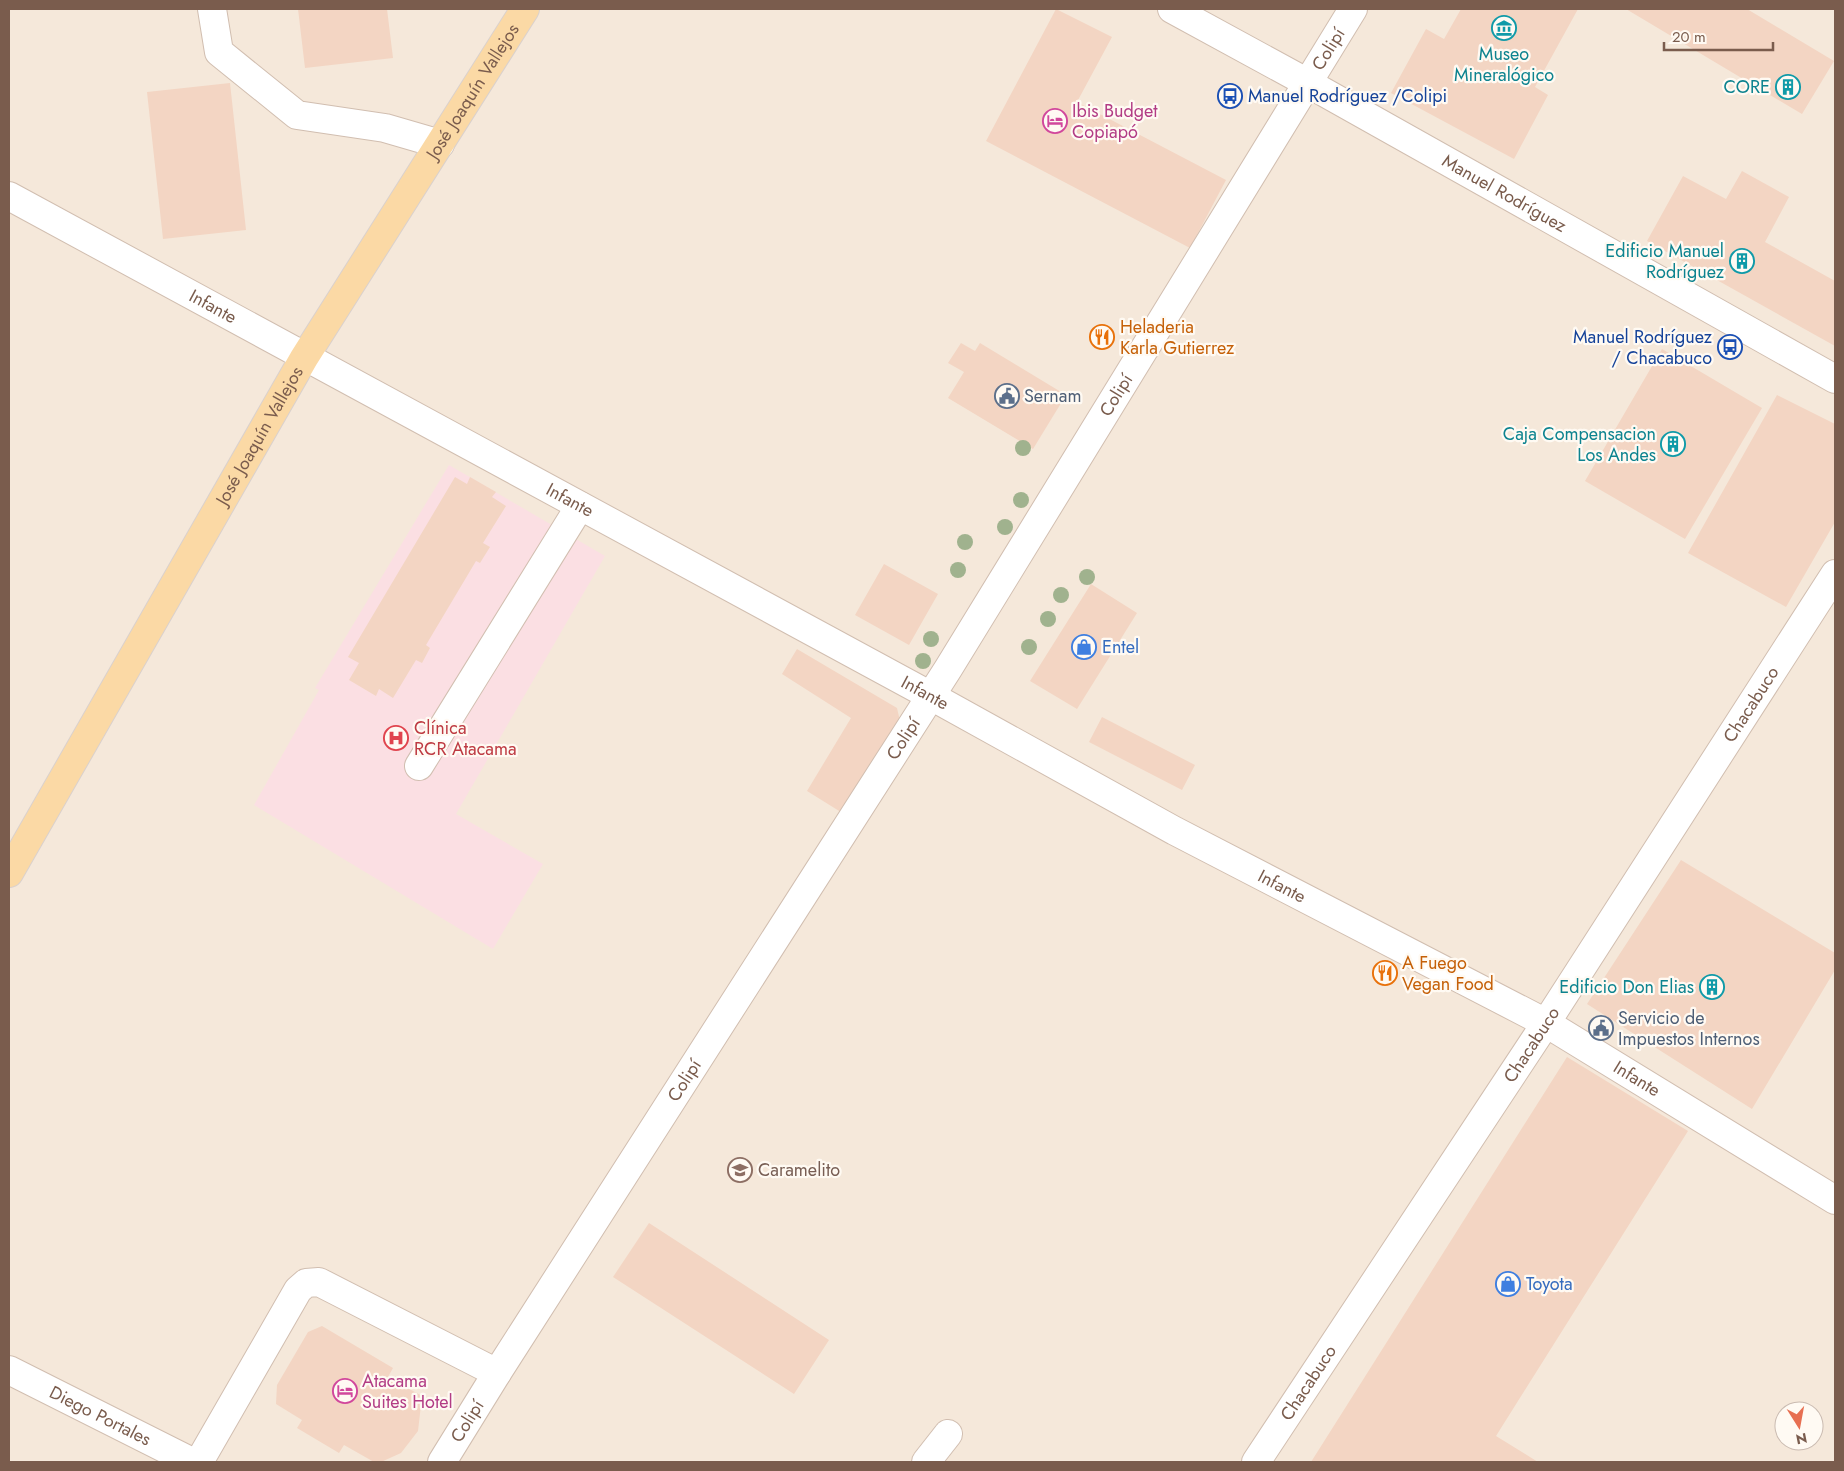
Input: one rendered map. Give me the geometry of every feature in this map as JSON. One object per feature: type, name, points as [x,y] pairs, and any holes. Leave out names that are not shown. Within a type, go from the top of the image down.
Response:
[{"type":"main road","name":"José Joaquín Vallejos","points":[[9,873],[304,358],[525,9]]},
{"type":"street","points":[[212,9],[219,52],[297,115],[385,128],[440,144]]},
{"type":"street","name":"Manuel Rodríguez","points":[[1172,9],[1306,82],[1835,379]]},
{"type":"street","name":"Colipí","points":[[442,1462],[497,1373],[931,696],[1352,9]]},
{"type":"street","name":"Infante","points":[[9,196],[304,358],[931,696],[1175,832],[1546,1023],[1835,1200]]},
{"type":"street","points":[[419,766],[580,506]]},
{"type":"street","name":"Chacabuco","points":[[1256,1462],[1546,1023],[1835,574]]},
{"type":"street","points":[[199,1462],[298,1290],[306,1283],[319,1282],[497,1373]]},
{"type":"street","name":"Diego Portales","points":[[9,1370],[192,1462]]},
{"type":"street","points":[[926,1462],[948,1434]]},
{"type":"shaded area","points":[[9,9],[1835,9],[1835,1462],[9,1462]]},
{"type":"shaded area","name":"Clínica RCR Atacama","points":[[449,465],[605,556],[456,814],[543,864],[493,949],[254,805],[319,690],[315,688]]},
{"type":"building","points":[[298,9],[387,9],[393,58],[305,68]]},
{"type":"building","name":"Ibis Budget Copiapó","points":[[1056,9],[1112,37],[1077,102],[1226,180],[1190,248],[986,141]]},
{"type":"building","points":[[1461,9],[1578,9],[1535,87],[1548,95],[1514,159],[1391,93],[1426,29],[1444,39]]},
{"type":"building","name":"CORE","points":[[1626,9],[1747,9],[1834,61],[1802,114]]},
{"type":"building","points":[[230,83],[246,230],[163,239],[147,92]]},
{"type":"building","name":"Edificio Manuel Rodríguez","points":[[1742,171],[1789,197],[1765,242],[1835,281],[1835,346],[1647,241],[1683,176],[1726,199]]},
{"type":"building","name":"Sernam","points":[[961,343],[975,351],[980,343],[1066,395],[1033,449],[948,398],[964,372],[948,363]]},
{"type":"building","name":"Caja Compensacion Los Andes","points":[[1662,349],[1762,408],[1685,539],[1585,481]]},
{"type":"building","points":[[1777,395],[1835,424],[1835,522],[1786,607],[1688,553]]},
{"type":"building","points":[[455,477],[467,484],[470,477],[496,492],[492,497],[506,506],[483,543],[490,547],[480,563],[476,561],[426,645],[430,648],[422,663],[416,660],[393,698],[379,689],[376,696],[349,680],[359,663],[348,657]]},
{"type":"building","points":[[884,564],[938,594],[909,645],[855,615]]},
{"type":"building","name":"Entel","points":[[1091,584],[1137,613],[1077,709],[1030,681]]},
{"type":"building","points":[[797,649],[897,708],[900,721],[844,814],[807,791],[851,718],[782,674]]},
{"type":"building","points":[[1102,717],[1195,765],[1182,790],[1089,742]]},
{"type":"building","name":"Edificio Don Elias","points":[[1681,860],[1835,953],[1835,970],[1752,1109],[1587,1004]]},
{"type":"building","name":"Toyota","points":[[1567,1057],[1688,1131],[1496,1436],[1538,1462],[1311,1462]]},
{"type":"building","points":[[649,1223],[829,1340],[794,1394],[613,1277]]},
{"type":"building","name":"Atacama Suites Hotel","points":[[322,1326],[393,1368],[388,1377],[422,1396],[418,1431],[401,1453],[381,1462],[374,1462],[344,1445],[339,1453],[297,1428],[302,1420],[276,1404],[277,1385],[308,1332]]},
{"type":"place","name":"Museo Mineralógico","points":[[1504,28]]},
{"type":"place","name":"CORE","points":[[1788,87]]},
{"type":"place","name":"Manuel Rodríguez /Colipi","points":[[1230,96]]},
{"type":"place","name":"Ibis Budget Copiapó","points":[[1055,121]]},
{"type":"place","name":"Edificio Manuel Rodríguez","points":[[1742,261]]},
{"type":"place","name":"Heladeria Karla Gutierrez","points":[[1102,337]]},
{"type":"place","name":"Manuel Rodríguez / Chacabuco","points":[[1730,347]]},
{"type":"place","name":"Sernam","points":[[1007,396]]},
{"type":"place","name":"Caja Compensacion Los Andes","points":[[1673,444]]},
{"type":"place","name":"Entel","points":[[1084,647]]},
{"type":"place","name":"Clínica RCR Atacama","points":[[396,738]]},
{"type":"place","name":"A Fuego Vegan Food","points":[[1385,973]]},
{"type":"place","name":"Edificio Don Elias","points":[[1712,987]]},
{"type":"place","name":"Servicio de Impuestos Internos","points":[[1601,1028]]},
{"type":"place","name":"Caramelito","points":[[740,1170]]},
{"type":"place","name":"Toyota","points":[[1508,1284]]},
{"type":"place","name":"Atacama Suites Hotel","points":[[345,1391]]}]
